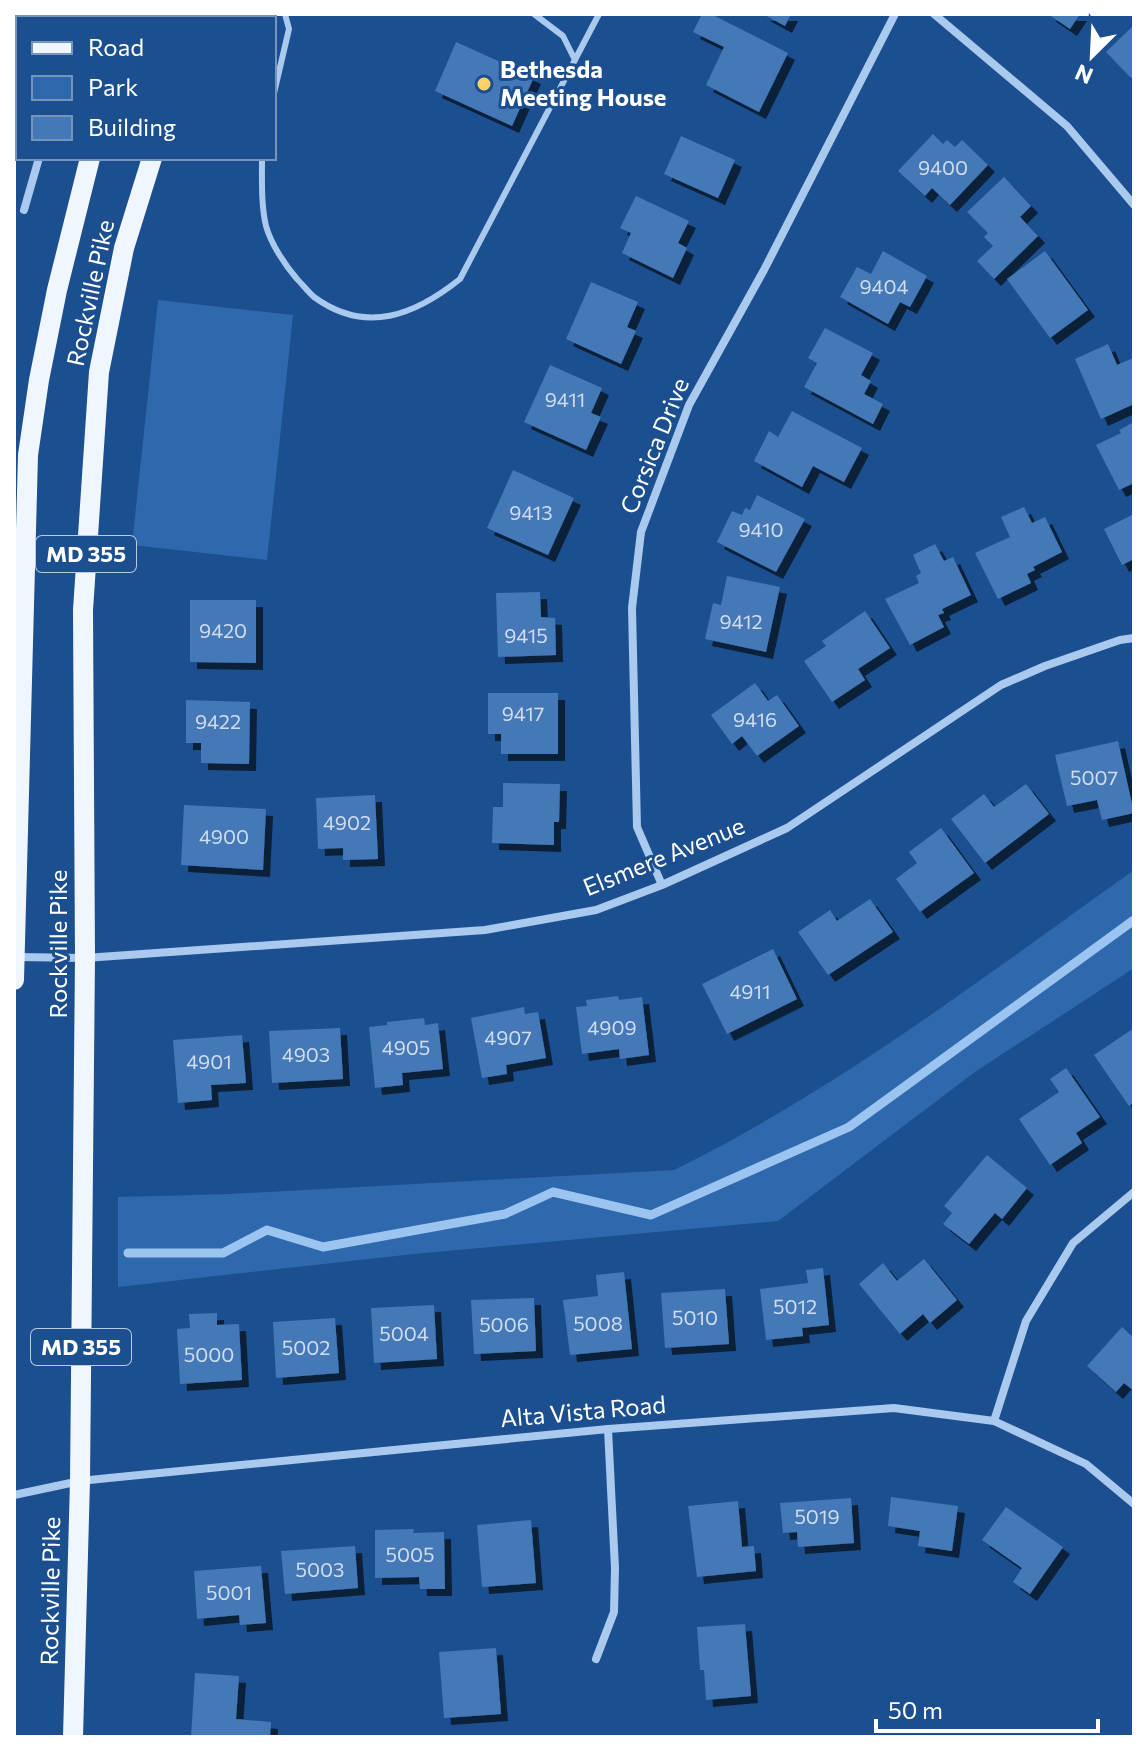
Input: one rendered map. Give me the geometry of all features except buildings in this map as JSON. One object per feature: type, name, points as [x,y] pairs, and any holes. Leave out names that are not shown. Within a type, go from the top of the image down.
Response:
[{"type":"main road","name":"Rockville Pike","points":[[14,980],[28,455],[54,305],[90,160]]},
{"type":"main road","name":"Rockville Pike","points":[[73,1737],[80,1481],[85,958],[83,610],[99,372],[124,248],[151,160]]},
{"type":"street","name":"Corsica Drive","points":[[662,885],[637,827],[632,608],[641,532],[689,405],[764,270],[895,14]]},
{"type":"street","points":[[934,14],[1067,126],[1134,205]]},
{"type":"street","points":[[24,210],[38,160]]},
{"type":"street","name":"Elsmere Avenue","points":[[14,957],[85,958],[485,930],[596,910],[662,885],[787,828],[1001,685],[1045,666],[1134,638]]},
{"type":"street","points":[[994,1421],[1026,1321],[1065,1256],[1073,1243],[1134,1192]]},
{"type":"street","name":"Alta Vista Road","points":[[14,1495],[80,1481],[608,1429],[894,1408],[994,1421],[1086,1464],[1134,1504]]},
{"type":"street","points":[[596,1659],[614,1612],[615,1568],[608,1429]]},
{"type":"lane","points":[[276,84],[289,29],[285,14]]},
{"type":"lane","points":[[534,14],[563,36],[575,60]]},
{"type":"lane","points":[[262,160],[266,227],[285,265],[313,296],[339,311],[374,319],[408,312],[438,297],[460,279],[599,14]]},
{"type":"green space","points":[[158,300],[293,315],[267,560],[132,545]]},
{"type":"green space","points":[[1134,870],[1134,968],[975,1072],[778,1221],[414,1254],[118,1287],[118,1197],[230,1194],[674,1170],[794,1104],[852,1067]]},
{"type":"waterway","points":[[128,1253],[223,1253],[267,1230],[323,1247],[505,1214],[553,1192],[651,1215],[849,1127],[1134,920]]},
{"type":"place","name":"Bethesda Meeting House","points":[[484,84]]}]
